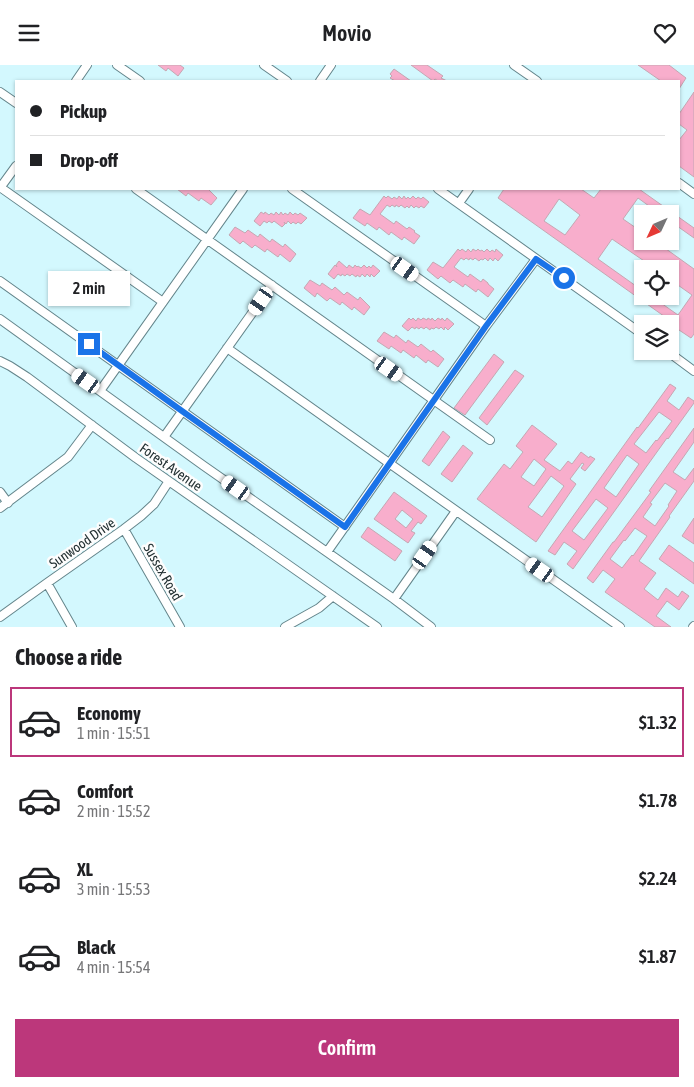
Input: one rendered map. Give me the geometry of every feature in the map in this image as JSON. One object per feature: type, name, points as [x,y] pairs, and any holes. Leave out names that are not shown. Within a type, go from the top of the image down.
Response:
[{"type":"street","points":[[77,80],[87,65]]},
{"type":"street","points":[[118,65],[139,80]]},
{"type":"street","points":[[264,65],[286,80]]},
{"type":"street","points":[[321,80],[331,65]]},
{"type":"street","points":[[514,65],[536,80]]},
{"type":"street","points":[[0,92],[15,102]]},
{"type":"street","points":[[15,167],[0,187],[164,302]]},
{"type":"street","points":[[680,184],[694,194]]},
{"type":"street","points":[[137,190],[490,440]]},
{"type":"street","points":[[100,391],[242,190]]},
{"type":"street","points":[[293,190],[486,326]]},
{"type":"street","points":[[440,190],[634,328]]},
{"type":"street","points":[[459,203],[468,190]]},
{"type":"street","points":[[327,552],[486,326],[536,259]]},
{"type":"street","points":[[0,281],[345,527]]},
{"type":"street","points":[[164,437],[272,285]]},
{"type":"street","points":[[0,319],[431,627]]},
{"type":"street","points":[[227,348],[620,627]]},
{"type":"street","points":[[679,360],[694,371]]},
{"type":"street","name":"Forest Avenue","points":[[0,361],[27,377],[168,481],[377,627]]},
{"type":"street","points":[[0,508],[68,457],[92,425]]},
{"type":"street","name":"Sunwood Drive","points":[[0,617],[148,510],[154,504],[168,481]]},
{"type":"street","points":[[0,492],[8,503]]},
{"type":"street","points":[[394,599],[456,511]]},
{"type":"street","name":"Sussex Road","points":[[124,529],[180,627]]},
{"type":"street","points":[[47,583],[72,627]]},
{"type":"street","points":[[285,627],[319,608],[333,596]]},
{"type":"building","points":[[158,65],[180,65],[184,68],[178,76],[168,68],[166,71]]},
{"type":"building","points":[[411,65],[427,65],[443,76],[441,78],[445,80],[432,80]]},
{"type":"building","points":[[638,65],[669,65],[686,78],[680,87],[680,80],[660,80]]},
{"type":"building","points":[[394,69],[410,80],[393,80],[390,78],[392,76],[390,74]]},
{"type":"building","points":[[694,92],[694,177],[680,167],[680,139],[687,130],[680,125],[680,113]]},
{"type":"building","points":[[178,190],[209,190],[217,198],[211,205],[201,198],[199,201],[188,193],[186,196]]},
{"type":"building","points":[[503,190],[582,190],[594,198],[600,190],[640,190],[662,205],[648,205],[638,198],[623,219],[634,227],[634,250],[668,250],[694,269],[694,334],[691,338],[679,330],[678,315],[692,295],[679,286],[679,260],[643,260],[612,239],[598,259],[634,285],[634,295],[498,198]],"holes":[[[559,199],[580,215],[565,235],[544,221]]]},
{"type":"building","points":[[384,196],[392,199],[394,197],[397,199],[399,196],[402,199],[404,196],[406,199],[408,197],[410,199],[413,196],[416,199],[423,197],[429,202],[424,208],[416,206],[414,208],[411,205],[409,208],[407,206],[405,208],[401,205],[399,207],[396,205],[395,207],[392,205],[390,207],[387,205],[380,214],[394,224],[396,221],[407,229],[409,227],[415,231],[420,236],[414,244],[404,237],[402,240],[391,232],[389,235],[379,227],[377,230],[367,223],[365,226],[353,218],[360,209],[370,215]]},
{"type":"building","points":[[261,212],[269,215],[271,213],[274,215],[276,212],[279,215],[281,212],[283,215],[285,213],[288,215],[290,212],[293,215],[300,213],[307,218],[301,224],[293,222],[291,224],[288,221],[286,224],[284,222],[285,224],[282,227],[274,221],[267,223],[264,221],[260,226],[254,221]]},
{"type":"building","points":[[679,217],[694,228],[694,238],[679,227]]},
{"type":"building","points":[[235,227],[245,233],[248,230],[258,237],[260,234],[270,242],[272,239],[283,247],[285,244],[296,254],[290,262],[280,254],[278,257],[267,249],[265,252],[255,245],[252,248],[243,241],[240,244],[229,235]]},
{"type":"building","points":[[458,249],[466,252],[468,249],[471,252],[473,249],[476,251],[478,249],[484,252],[487,249],[490,252],[492,250],[495,252],[496,249],[503,255],[498,261],[495,258],[493,261],[490,258],[488,261],[485,258],[479,261],[475,258],[473,260],[470,258],[469,260],[466,258],[464,260],[461,258],[454,267],[468,277],[470,274],[481,282],[483,279],[488,283],[494,289],[488,297],[478,289],[476,292],[465,284],[463,287],[453,280],[450,283],[441,276],[438,279],[427,270],[433,262],[443,268]]},
{"type":"building","points":[[339,261],[347,268],[349,265],[353,268],[355,265],[361,268],[364,265],[367,268],[369,266],[371,268],[373,265],[380,271],[374,277],[371,274],[370,277],[367,274],[365,277],[362,274],[360,277],[357,275],[356,277],[352,274],[345,276],[342,274],[341,276],[338,274],[334,279],[328,274],[335,265],[337,267],[336,265]]},
{"type":"building","points":[[310,280],[320,286],[322,283],[332,290],[335,287],[344,295],[347,292],[358,300],[360,297],[370,307],[364,315],[354,307],[352,310],[342,302],[340,305],[330,298],[327,301],[317,293],[315,297],[304,288]]},
{"type":"building","points":[[648,305],[664,305],[678,315],[662,315]]},
{"type":"building","points":[[409,318],[411,320],[413,318],[416,321],[418,318],[427,320],[428,318],[431,320],[432,318],[435,321],[438,318],[441,320],[442,318],[445,321],[447,318],[454,324],[448,330],[445,327],[444,330],[441,327],[439,329],[436,327],[430,330],[426,327],[419,329],[416,327],[415,329],[412,327],[408,331],[402,326]]},
{"type":"building","points":[[384,332],[394,338],[396,335],[406,343],[408,340],[418,347],[421,344],[431,352],[433,350],[444,359],[438,367],[428,360],[426,363],[416,355],[414,358],[403,350],[401,353],[391,346],[389,349],[377,341]]},
{"type":"building","points":[[494,354],[504,362],[465,415],[454,408]]},
{"type":"building","points":[[515,370],[524,376],[487,425],[479,418]]},
{"type":"building","points":[[670,384],[676,388],[667,401],[679,410],[688,397],[694,401],[573,569],[567,564],[577,551],[564,542],[555,555],[548,551]],"holes":[[[659,412],[672,421],[646,453],[634,444]],[[627,455],[639,464],[616,497],[604,488]],[[596,499],[608,508],[584,540],[572,531]]]},
{"type":"building","points":[[532,425],[557,444],[544,460],[560,471],[568,461],[572,464],[581,452],[589,458],[590,456],[595,459],[585,471],[581,468],[584,464],[582,463],[570,479],[576,484],[536,542],[477,499],[504,464],[510,469],[523,452],[516,446]],"holes":[[[534,459],[546,469],[534,486],[521,477]],[[551,476],[564,486],[542,517],[528,507]]]},
{"type":"building","points":[[694,428],[694,442],[673,472],[685,480],[694,468],[694,481],[639,561],[656,573],[644,589],[658,600],[666,588],[678,597],[682,591],[689,596],[679,610],[667,601],[656,616],[671,627],[655,627],[605,592],[615,579],[603,570],[593,583],[587,578],[651,492],[649,491]],"holes":[[[665,483],[677,491],[655,526],[643,517],[652,504],[650,503]],[[635,528],[647,536],[622,568],[610,559]]]},
{"type":"building","points":[[443,431],[450,437],[429,466],[422,461]]},
{"type":"building","points":[[463,445],[473,453],[452,482],[441,474]]},
{"type":"building","points":[[394,492],[427,516],[421,524],[418,522],[411,531],[415,533],[408,543],[374,519]],"holes":[[[402,510],[413,519],[406,528],[395,519]]]},
{"type":"building","points":[[694,518],[694,544],[682,536]]},
{"type":"building","points":[[368,527],[402,551],[395,561],[361,537]]},
{"type":"building","points":[[669,545],[694,563],[694,584],[659,559]]},
{"type":"route","points":[[89,344],[345,527],[486,326],[536,259],[564,278]]}]
